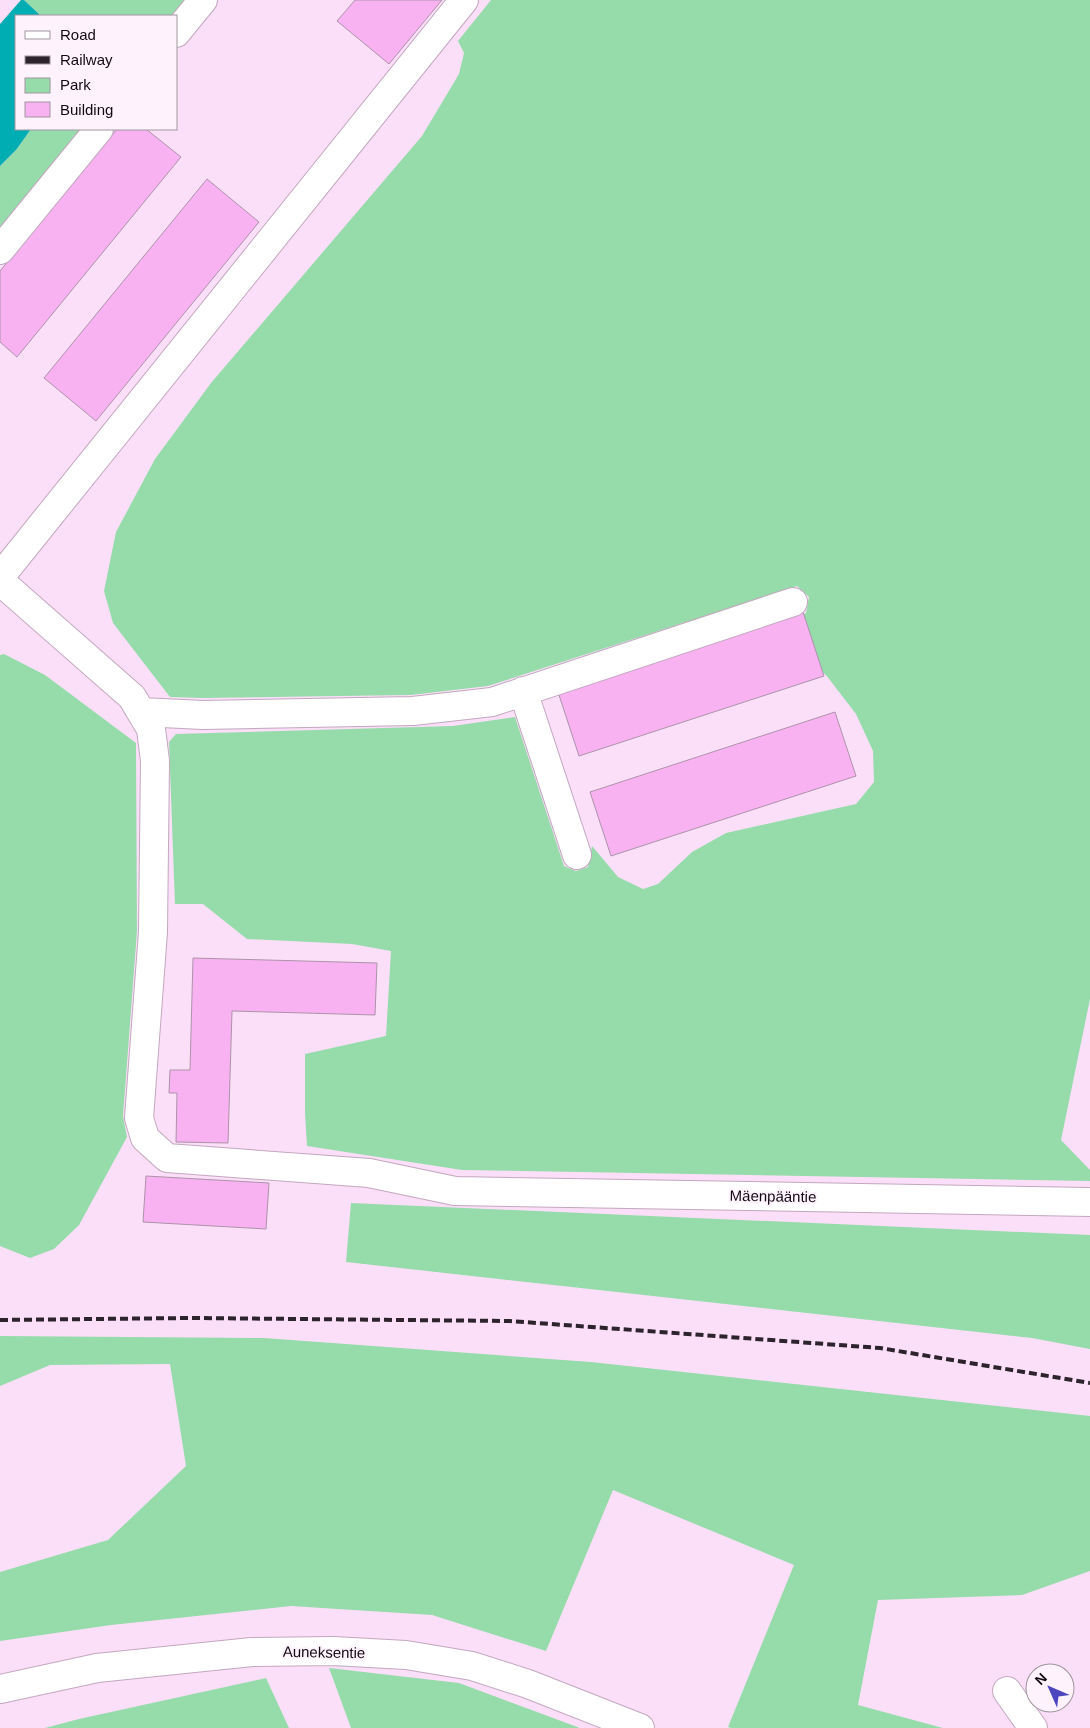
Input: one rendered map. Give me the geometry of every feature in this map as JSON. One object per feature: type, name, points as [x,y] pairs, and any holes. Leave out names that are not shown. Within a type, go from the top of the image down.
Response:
[{"type":"street","points":[[178,31],[203,0]]},
{"type":"street","points":[[0,577],[464,0]]},
{"type":"street","points":[[0,250],[97,130]]},
{"type":"street","name":"Mäenpääntie","points":[[0,581],[132,696],[151,729],[155,761],[153,932],[139,1118],[145,1138],[167,1158],[369,1173],[455,1191],[1090,1202]]},
{"type":"street","points":[[141,712],[203,715],[412,711],[492,702],[793,602]]},
{"type":"street","points":[[524,691],[577,855]]},
{"type":"street","name":"Auneksentie","points":[[0,1689],[97,1668],[252,1652],[351,1652],[406,1655],[472,1666],[528,1684],[640,1728]]},
{"type":"street","points":[[1007,1691],[1033,1728]]},
{"type":"green space","points":[[24,0],[188,0],[176,15],[40,15]]},
{"type":"green space","points":[[491,0],[1090,0],[1090,999],[1061,1140],[1090,1170],[1090,1181],[462,1170],[307,1146],[305,1054],[386,1036],[391,951],[352,944],[247,939],[203,904],[175,904],[169,742],[176,734],[453,726],[515,717],[564,866],[576,871],[588,867],[592,846],[618,877],[643,889],[658,884],[692,852],[726,833],[856,804],[874,782],[873,751],[856,714],[826,675],[792,649],[757,636],[806,613],[809,597],[797,586],[488,686],[411,695],[170,697],[113,623],[104,591],[116,532],[155,459],[211,383],[422,136],[459,74],[464,53],[458,41]]},
{"type":"green space","points":[[30,130],[84,130],[53,169],[0,227],[0,166],[16,150]]},
{"type":"green space","points":[[4,654],[45,675],[136,743],[137,931],[123,1116],[127,1137],[79,1225],[54,1249],[30,1258],[0,1246],[0,655]]},
{"type":"green space","points":[[351,1203],[1090,1235],[1090,1349],[1032,1338],[346,1262]]},
{"type":"green space","points":[[0,1336],[264,1338],[591,1362],[1090,1416],[1090,1571],[1022,1595],[878,1600],[858,1705],[943,1728],[728,1727],[794,1565],[613,1490],[546,1651],[432,1615],[291,1606],[111,1625],[0,1641],[0,1572],[108,1540],[186,1466],[170,1364],[50,1365],[0,1386]]},
{"type":"green space","points":[[329,1668],[459,1683],[580,1728],[351,1728]]},
{"type":"green space","points":[[266,1678],[289,1728],[45,1728],[79,1719]]},
{"type":"water","points":[[21,0],[24,0],[40,15],[15,15],[15,130],[30,130],[16,150],[0,166],[0,24]]},
{"type":"building","points":[[355,0],[442,0],[389,64],[337,21]]},
{"type":"building","points":[[116,130],[147,130],[181,157],[17,357],[0,342],[0,271]]},
{"type":"building","points":[[207,179],[259,222],[96,421],[44,378]]},
{"type":"building","points":[[803,612],[824,676],[579,756],[558,692]]},
{"type":"building","points":[[835,712],[856,776],[611,856],[590,792]]},
{"type":"building","points":[[193,958],[377,963],[375,1015],[232,1011],[228,1143],[176,1142],[177,1093],[169,1093],[170,1070],[190,1070]]},
{"type":"building","points":[[146,1176],[269,1183],[266,1229],[143,1222]]},
{"type":"railway","points":[[0,1320],[191,1318],[510,1321],[880,1348],[1090,1383]]}]
